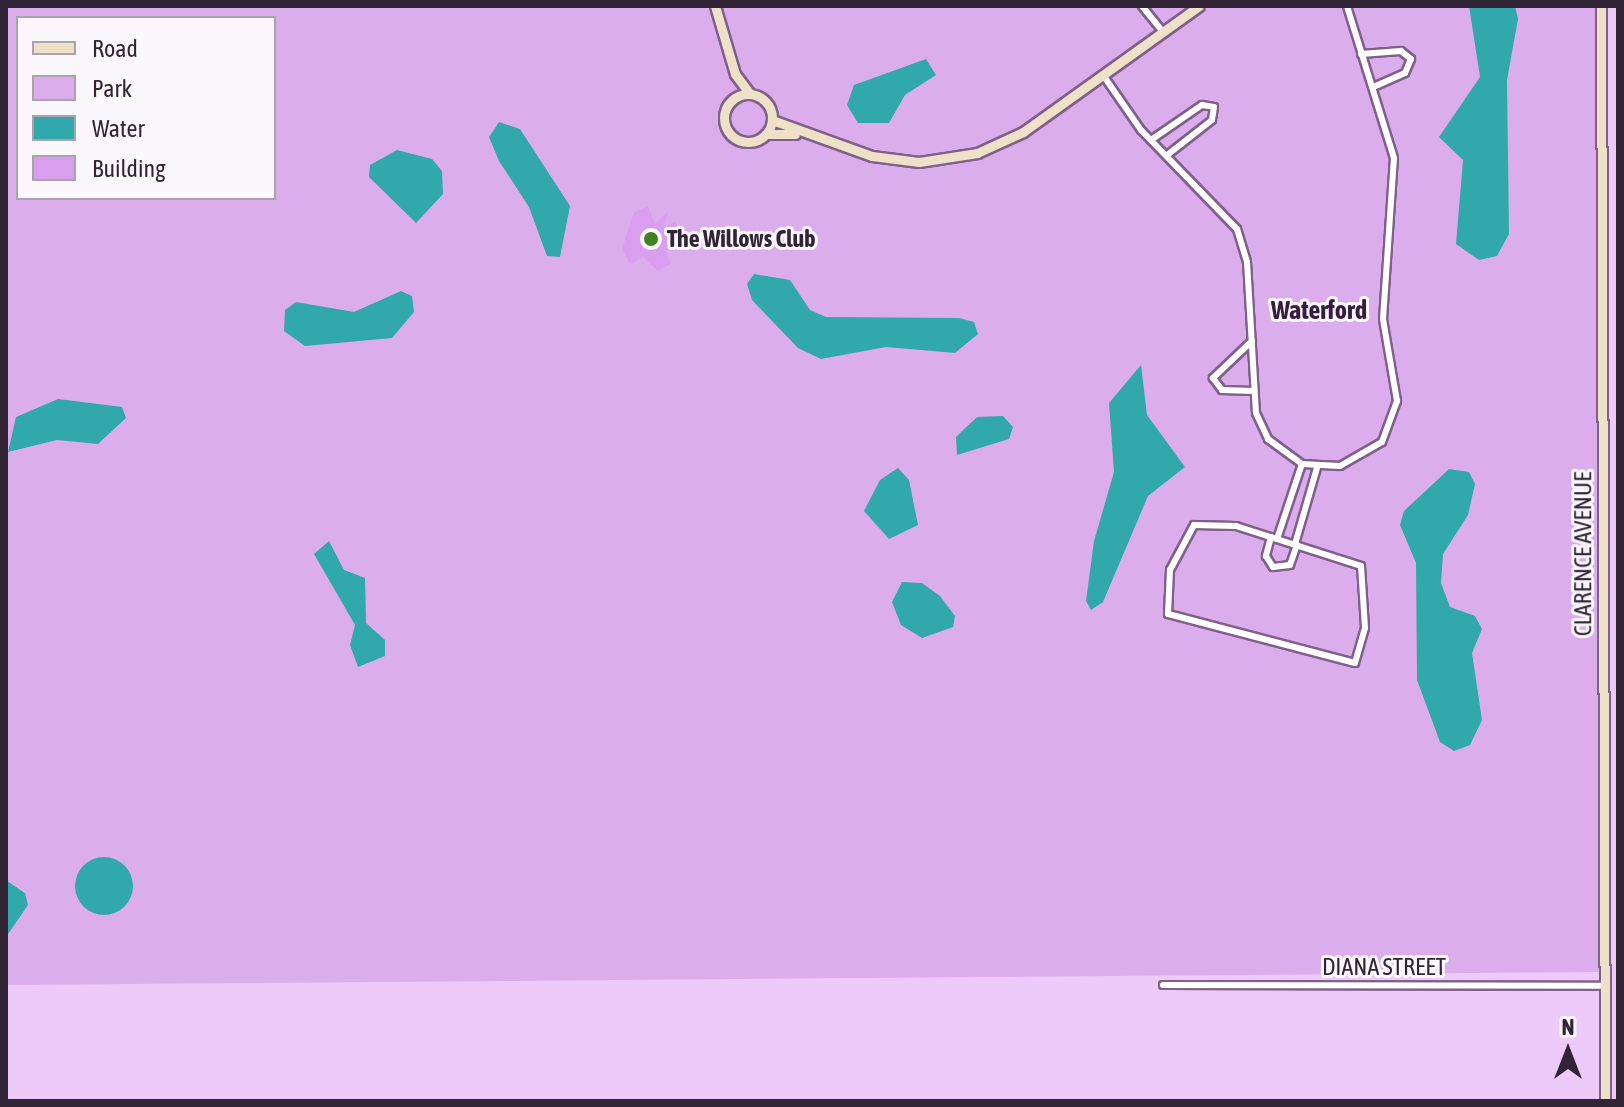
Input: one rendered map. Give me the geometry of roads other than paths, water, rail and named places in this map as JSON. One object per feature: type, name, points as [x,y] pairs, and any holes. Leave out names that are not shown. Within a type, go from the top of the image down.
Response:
[{"type":"street","points":[[715,6],[735,74],[735,98],[724,115],[730,134],[748,142],[766,134],[803,135]]},
{"type":"street","points":[[1142,6],[1163,32]]},
{"type":"street","points":[[772,120],[803,135],[899,160],[948,159],[1000,144],[1199,6]]},
{"type":"street","points":[[1103,75],[1151,140],[1237,229],[1247,262],[1254,391],[1268,439],[1302,464],[1317,468],[1371,452],[1396,410],[1383,319],[1394,158],[1347,6]]},
{"type":"street","name":"CLARENCE AVENUE","points":[[1601,6],[1605,1101]]},
{"type":"street","points":[[1361,54],[1401,51],[1411,59],[1405,73],[1374,87]]},
{"type":"street","points":[[735,74],[750,94],[766,103],[772,120],[766,134]]},
{"type":"street","points":[[735,98],[750,94]]},
{"type":"street","points":[[1151,140],[1202,105],[1214,107],[1212,120],[1167,155]]},
{"type":"street","points":[[1252,341],[1213,378],[1222,390],[1254,391]]},
{"type":"street","points":[[1302,464],[1266,556],[1273,567],[1290,565],[1317,468]]},
{"type":"street","points":[[1236,526],[1296,545],[1364,573],[1365,628],[1351,665],[1168,614],[1170,570],[1190,527],[1236,526]]},
{"type":"street","name":"DIANA STREET","points":[[1163,985],[1605,986]]},
{"type":"water","points":[[1469,6],[1515,6],[1518,19],[1507,80],[1509,234],[1497,256],[1479,260],[1456,244],[1463,160],[1439,137],[1480,77]]},
{"type":"water","points":[[926,59],[936,75],[905,95],[889,123],[858,123],[847,105],[854,85]]},
{"type":"water","points":[[499,122],[520,129],[570,206],[560,257],[547,256],[529,207],[499,161],[489,137]]},
{"type":"water","points":[[397,150],[432,159],[442,171],[443,194],[416,223],[369,177],[370,165]]},
{"type":"water","points":[[754,274],[790,280],[810,310],[826,317],[959,318],[974,322],[978,334],[955,353],[886,347],[821,359],[798,348],[752,300],[747,284]]},
{"type":"water","points":[[401,291],[412,296],[414,312],[392,338],[305,346],[284,331],[285,310],[296,302],[354,312]]},
{"type":"water","points":[[1141,365],[1147,415],[1185,467],[1148,496],[1103,602],[1091,610],[1086,601],[1094,541],[1114,472],[1109,403]]},
{"type":"water","points":[[58,399],[122,407],[126,418],[98,444],[57,440],[8,452],[16,417]]},
{"type":"water","points":[[1003,416],[1013,427],[1009,439],[957,455],[956,437],[977,417]]},
{"type":"water","points":[[898,468],[909,480],[918,525],[889,539],[864,511],[880,480]]},
{"type":"water","points":[[1449,469],[1469,472],[1475,484],[1468,515],[1443,554],[1441,583],[1450,607],[1475,616],[1482,629],[1472,653],[1482,720],[1470,745],[1454,751],[1440,742],[1417,680],[1416,563],[1400,525],[1404,511]]},
{"type":"water","points":[[329,541],[344,570],[365,578],[366,623],[385,640],[385,656],[358,667],[350,645],[355,625],[314,554]]},
{"type":"water","points":[[902,582],[922,583],[940,596],[955,616],[953,627],[922,638],[901,625],[892,602]]},
{"type":"water","points":[[104,857],[124,866],[133,886],[124,906],[104,915],[84,906],[75,886],[84,866]]},
{"type":"water","points":[[6,880],[25,893],[28,905],[6,937]]},
{"type":"place","name":"The Willows Club","points":[[651,239]]},
{"type":"district","name":"Waterford","points":[[1319,311]]}]
